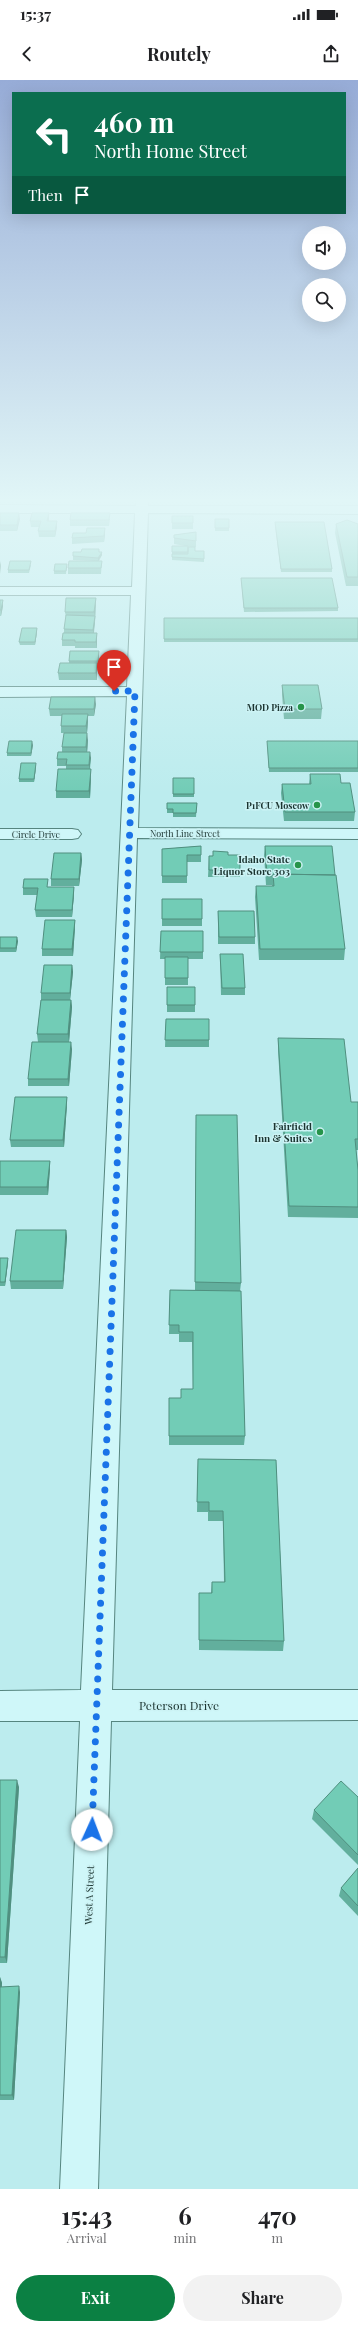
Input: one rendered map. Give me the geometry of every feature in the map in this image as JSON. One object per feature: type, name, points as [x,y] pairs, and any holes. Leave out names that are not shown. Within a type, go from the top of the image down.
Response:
[{"type":"street","name":"West A Street","points":[[79,2189],[139,596]]},
{"type":"street","points":[[0,692],[135,691]]},
{"type":"street","points":[[134,744],[143,813],[149,822],[168,829],[234,833],[357,834]]},
{"type":"street","name":"North Line Street","points":[[129,833],[234,833]]},
{"type":"street","name":"Circle Drive","points":[[0,834],[72,834]]},
{"type":"street","name":"Peterson Drive","points":[[0,1706],[358,1705]]},
{"type":"building","points":[[243,596],[336,596],[338,608],[244,608]]},
{"type":"building","points":[[66,598],[96,598],[94,612],[65,612]]},
{"type":"building","points":[[0,600],[3,600],[1,610],[0,610]]},
{"type":"building","points":[[66,615],[95,616],[93,630],[64,629]]},
{"type":"building","points":[[164,618],[358,618],[358,639],[164,639]]},
{"type":"building","points":[[22,628],[37,628],[35,642],[19,642]]},
{"type":"building","points":[[63,633],[97,633],[96,642],[75,642],[75,640],[62,640]]},
{"type":"building","points":[[70,651],[99,651],[98,661],[69,661]]},
{"type":"building","points":[[60,663],[97,663],[96,673],[58,673]]},
{"type":"building","points":[[282,685],[318,685],[322,709],[285,709]]},
{"type":"building","points":[[51,697],[95,697],[94,709],[49,709]]},
{"type":"building","points":[[62,714],[88,714],[86,726],[61,726]]},
{"type":"building","points":[[64,733],[87,733],[86,747],[62,747]]},
{"type":"building","points":[[9,741],[32,741],[31,753],[7,753]]},
{"type":"building","points":[[267,741],[358,741],[358,768],[269,768]]},
{"type":"building","points":[[58,752],[90,752],[89,765],[66,765],[67,759],[57,759]]},
{"type":"building","points":[[21,763],[36,763],[34,779],[19,779]]},
{"type":"building","points":[[58,769],[91,769],[89,791],[56,791]]},
{"type":"building","name":"P1FCU Moscow","points":[[310,774],[340,774],[341,783],[350,783],[355,812],[285,812],[282,784],[311,784]]},
{"type":"building","points":[[173,778],[194,778],[194,794],[173,794]]},
{"type":"building","points":[[167,803],[197,803],[196,813],[173,813],[173,809],[167,809]]},
{"type":"building","points":[[201,846],[201,855],[187,855],[187,876],[162,876],[162,849]]},
{"type":"building","name":"Idaho State Liquor Store 303","points":[[265,846],[332,846],[335,875],[273,874],[273,876],[267,876]]},
{"type":"building","points":[[213,851],[228,852],[228,855],[240,855],[240,870],[209,870],[209,856],[213,856]]},
{"type":"building","points":[[54,853],[81,853],[79,879],[51,879]]},
{"type":"building","points":[[273,874],[336,875],[345,949],[260,949],[256,886],[274,886]]},
{"type":"building","points":[[24,879],[48,879],[47,887],[74,887],[72,910],[35,910],[38,888],[23,888]]},
{"type":"building","points":[[162,899],[202,899],[202,919],[162,919]]},
{"type":"building","points":[[218,911],[254,911],[255,937],[219,937]]},
{"type":"building","points":[[45,920],[75,920],[72,949],[42,949]]},
{"type":"building","points":[[161,931],[203,931],[203,952],[160,952]]},
{"type":"building","points":[[0,937],[17,937],[16,948],[0,948]]},
{"type":"building","points":[[220,954],[243,954],[245,988],[222,988]]},
{"type":"building","points":[[165,957],[188,957],[188,978],[165,978]]},
{"type":"building","points":[[44,965],[72,965],[70,993],[41,993]]},
{"type":"building","points":[[167,987],[195,987],[195,1005],[167,1005]]},
{"type":"building","points":[[41,1000],[71,1000],[68,1034],[37,1034]]},
{"type":"building","points":[[166,1019],[209,1019],[209,1040],[165,1040]]},
{"type":"building","name":"Fairfield Inn & Suites","points":[[278,1038],[344,1039],[351,1102],[358,1102],[358,1139],[355,1139],[358,1170],[358,1207],[289,1206]]},
{"type":"building","points":[[32,1042],[71,1042],[68,1079],[28,1079]]},
{"type":"building","points":[[15,1097],[67,1097],[63,1140],[10,1140]]},
{"type":"building","points":[[196,1115],[237,1115],[241,1283],[195,1282]]},
{"type":"building","points":[[0,1161],[50,1161],[47,1187],[0,1187]]},
{"type":"building","points":[[16,1230],[66,1230],[63,1281],[10,1281]]},
{"type":"building","points":[[0,1258],[8,1258],[5,1282],[0,1282]]},
{"type":"building","points":[[170,1290],[241,1291],[245,1436],[169,1436],[169,1398],[181,1398],[181,1389],[193,1389],[193,1332],[179,1332],[179,1325],[169,1325]]},
{"type":"building","points":[[198,1459],[276,1460],[284,1641],[199,1640],[199,1593],[212,1593],[212,1582],[225,1582],[223,1511],[209,1511],[209,1502],[197,1502]]},
{"type":"building","points":[[0,1780],[17,1780],[5,1957],[0,1957]]},
{"type":"building","points":[[341,1781],[358,1797],[358,1855],[314,1810]]},
{"type":"building","points":[[358,1868],[358,1906],[341,1888]]},
{"type":"building","points":[[19,1986],[12,2095],[0,2095],[0,1987]]},
{"type":"place","name":"MOD Pizza","points":[[301,707]]},
{"type":"place","name":"P1FCU Moscow","points":[[317,805]]},
{"type":"place","name":"Idaho State Liquor Store 303","points":[[298,865]]},
{"type":"place","name":"Fairfield Inn & Suites","points":[[320,1132]]},
{"type":"route","points":[[92,1830],[110,1317],[129,833],[134,744],[135,691],[114,691]]}]
